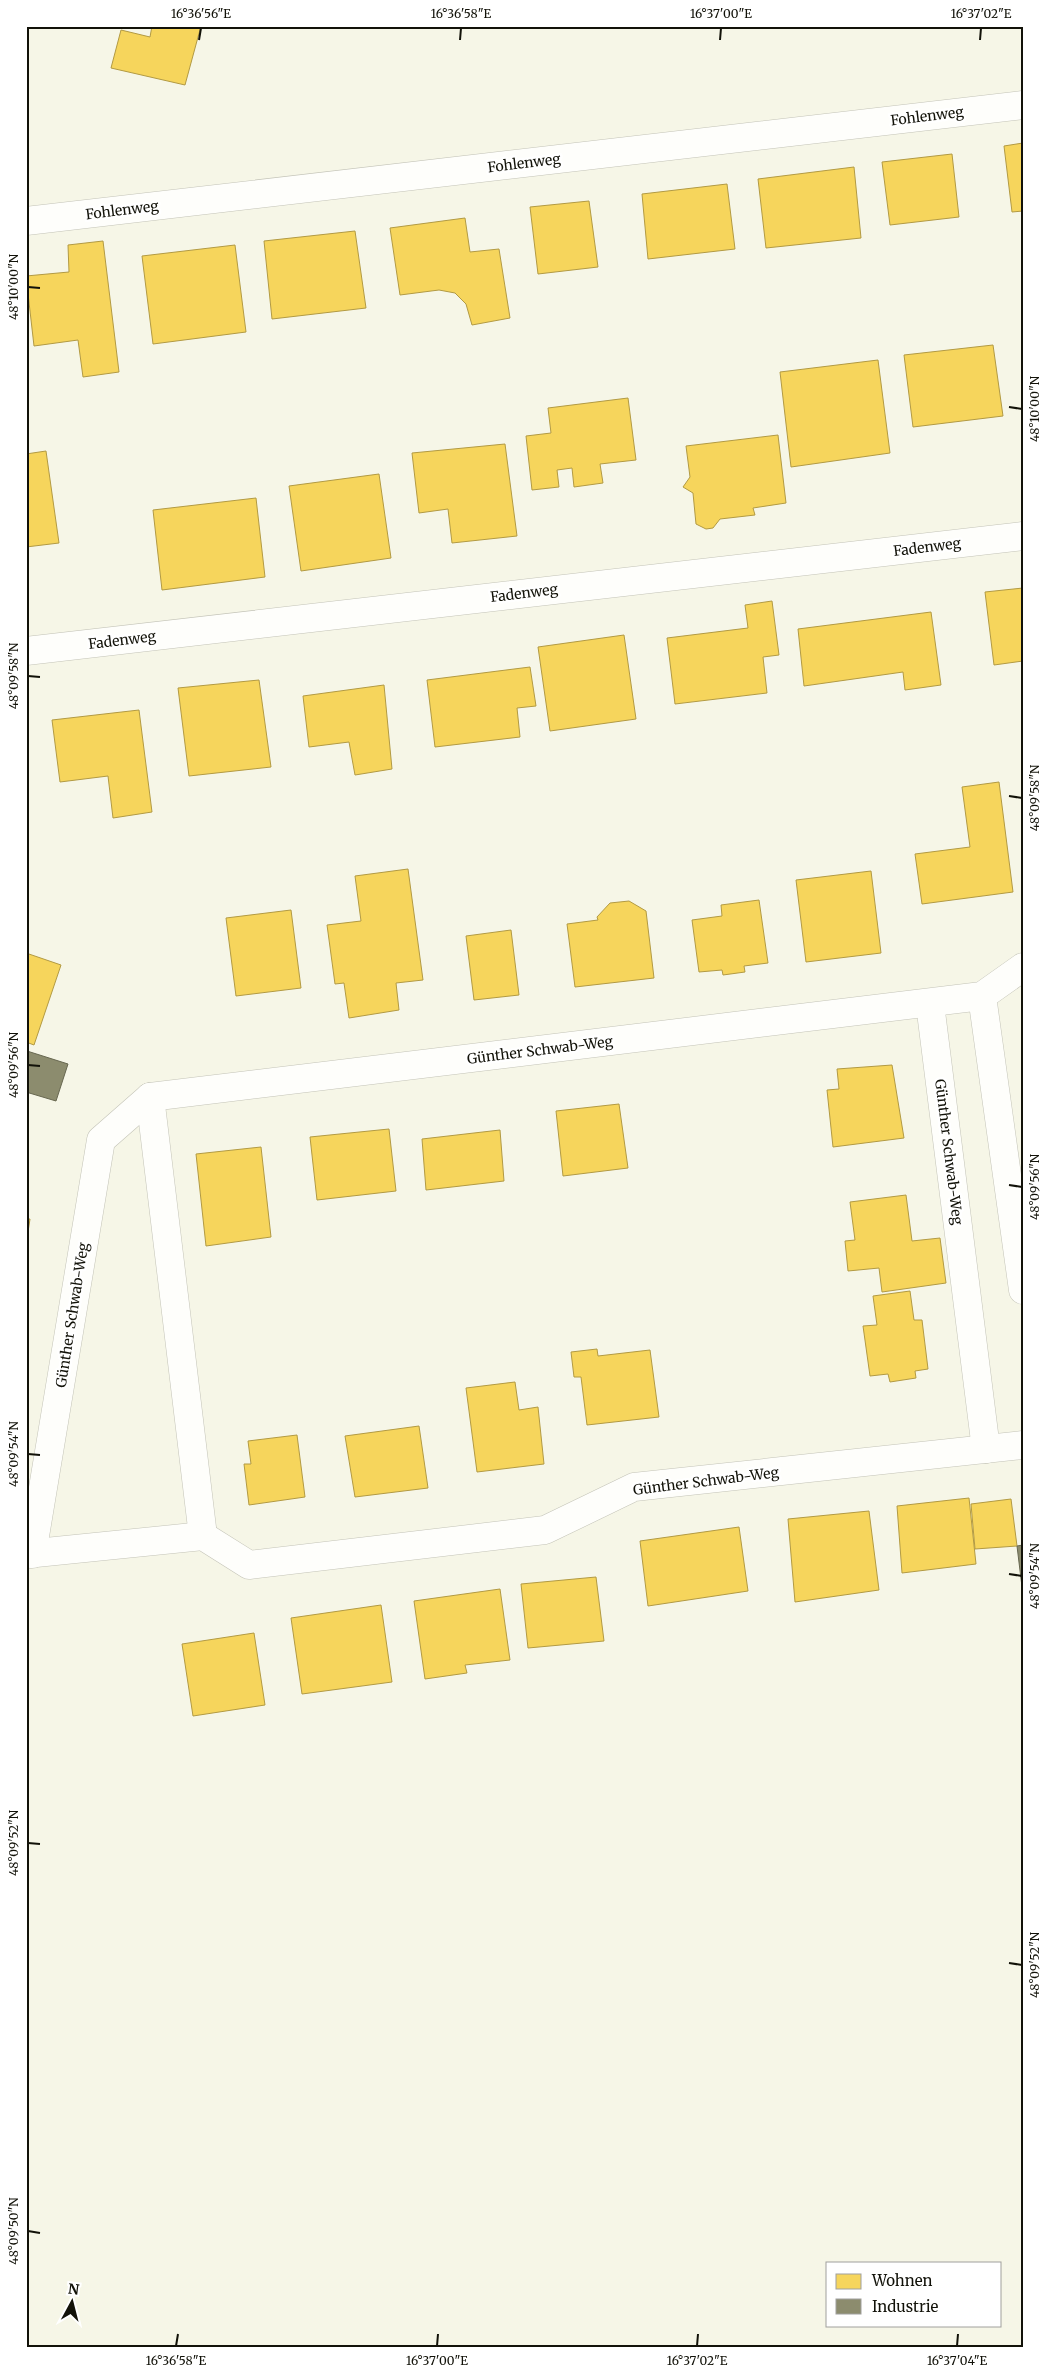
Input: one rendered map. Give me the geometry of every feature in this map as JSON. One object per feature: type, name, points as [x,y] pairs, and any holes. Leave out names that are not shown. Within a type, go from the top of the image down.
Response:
[{"type":"street","name":"Fohlenweg","points":[[26,221],[1023,105]]},
{"type":"street","name":"Fadenweg","points":[[26,651],[1023,536]]},
{"type":"street","name":"Günther Schwab-Weg","points":[[1023,967],[982,996],[930,1004],[150,1097],[101,1140],[29,1554],[203,1536],[249,1565],[545,1530],[634,1487],[1023,1445]]},
{"type":"street","points":[[982,996],[1023,1290]]},
{"type":"street","name":"Günther Schwab-Weg","points":[[930,1004],[986,1449]]},
{"type":"street","points":[[150,1097],[203,1536]]},
{"type":"building: Wohnen","points":[[152,26],[201,26],[185,85],[111,68],[121,30],[150,37]]},
{"type":"building: Wohnen","points":[[1023,143],[1023,211],[1012,212],[1004,146]]},
{"type":"building: Wohnen","points":[[952,154],[959,217],[890,225],[882,162]]},
{"type":"building: Wohnen","points":[[854,167],[861,238],[766,248],[758,179]]},
{"type":"building: Wohnen","points":[[727,184],[735,249],[648,259],[642,194]]},
{"type":"building: Wohnen","points":[[589,201],[598,267],[538,274],[530,207]]},
{"type":"building: Wohnen","points":[[465,218],[470,252],[499,249],[510,318],[472,325],[466,304],[455,293],[439,290],[400,295],[390,228]]},
{"type":"building: Wohnen","points":[[355,231],[366,308],[272,319],[264,241]]},
{"type":"building: Wohnen","points":[[103,241],[119,372],[83,377],[78,340],[34,346],[26,276],[69,272],[68,245]]},
{"type":"building: Wohnen","points":[[235,245],[246,332],[153,344],[142,256]]},
{"type":"building: Wohnen","points":[[993,345],[1003,416],[913,427],[904,355]]},
{"type":"building: Wohnen","points":[[878,360],[890,453],[791,467],[780,372]]},
{"type":"building: Wohnen","points":[[628,398],[636,460],[600,464],[603,483],[574,487],[572,468],[557,470],[559,487],[532,490],[526,436],[551,433],[548,408]]},
{"type":"building: Wohnen","points":[[778,435],[786,503],[753,508],[755,515],[720,519],[713,528],[706,529],[696,524],[693,493],[683,487],[690,477],[686,446]]},
{"type":"building: Wohnen","points":[[505,444],[517,536],[452,543],[448,509],[419,513],[412,453]]},
{"type":"building: Wohnen","points":[[46,451],[59,543],[26,547],[26,454]]},
{"type":"building: Wohnen","points":[[379,474],[391,558],[301,571],[289,486]]},
{"type":"building: Wohnen","points":[[256,498],[265,577],[162,590],[153,510]]},
{"type":"building: Wohnen","points":[[1023,588],[1023,661],[994,665],[985,592]]},
{"type":"building: Wohnen","points":[[772,601],[779,655],[763,657],[767,693],[675,704],[667,638],[748,628],[745,605]]},
{"type":"building: Wohnen","points":[[931,612],[941,685],[905,690],[903,672],[804,686],[798,629]]},
{"type":"building: Wohnen","points":[[624,635],[636,719],[550,731],[538,647]]},
{"type":"building: Wohnen","points":[[530,667],[536,706],[517,708],[520,737],[435,747],[427,680]]},
{"type":"building: Wohnen","points":[[259,680],[271,767],[189,776],[178,688]]},
{"type":"building: Wohnen","points":[[384,685],[392,769],[355,775],[349,742],[309,747],[303,696]]},
{"type":"building: Wohnen","points":[[139,710],[152,812],[113,818],[108,776],[60,782],[52,720]]},
{"type":"building: Wohnen","points":[[999,782],[1013,892],[922,904],[915,854],[970,847],[962,787]]},
{"type":"building: Wohnen","points":[[408,869],[423,980],[396,983],[399,1010],[349,1018],[344,983],[335,984],[327,925],[361,921],[355,876]]},
{"type":"building: Wohnen","points":[[871,871],[881,953],[806,962],[796,880]]},
{"type":"building: Wohnen","points":[[759,900],[768,963],[744,966],[745,972],[723,975],[722,970],[699,972],[692,920],[722,916],[721,905]]},
{"type":"building: Wohnen","points":[[629,901],[646,911],[654,978],[575,987],[567,924],[598,920],[597,917],[610,903]]},
{"type":"building: Wohnen","points":[[291,910],[301,988],[236,996],[226,918]]},
{"type":"building: Wohnen","points":[[511,930],[519,995],[474,1000],[466,936]]},
{"type":"building: Wohnen","points":[[26,953],[61,965],[34,1045],[26,1042]]},
{"type":"building: Wohnen","points":[[892,1065],[904,1138],[833,1147],[827,1090],[839,1089],[837,1069]]},
{"type":"building: Wohnen","points":[[619,1104],[628,1168],[563,1176],[556,1111]]},
{"type":"building: Wohnen","points":[[389,1129],[396,1191],[317,1200],[310,1137]]},
{"type":"building: Wohnen","points":[[500,1130],[504,1181],[426,1190],[422,1139]]},
{"type":"building: Wohnen","points":[[261,1147],[271,1237],[206,1246],[196,1154]]},
{"type":"building: Wohnen","points":[[906,1195],[912,1241],[940,1238],[946,1283],[882,1292],[879,1268],[848,1271],[845,1241],[855,1240],[850,1202]]},
{"type":"building: Wohnen","points":[[26,1219],[30,1219],[26,1245]]},
{"type":"building: Wohnen","points":[[910,1291],[914,1320],[922,1320],[928,1369],[915,1371],[916,1378],[890,1382],[888,1374],[870,1376],[863,1326],[877,1325],[873,1296]]},
{"type":"building: Wohnen","points":[[597,1349],[598,1356],[650,1350],[659,1417],[587,1425],[581,1377],[574,1377],[571,1352]]},
{"type":"building: Wohnen","points":[[515,1382],[519,1410],[538,1407],[544,1464],[477,1472],[466,1388]]},
{"type":"building: Wohnen","points":[[419,1426],[428,1488],[355,1497],[345,1436]]},
{"type":"building: Wohnen","points":[[297,1435],[305,1497],[249,1505],[244,1464],[251,1464],[248,1441]]},
{"type":"building: Wohnen","points":[[969,1498],[976,1564],[902,1573],[897,1506]]},
{"type":"building: Wohnen","points":[[1011,1499],[1017,1546],[975,1549],[971,1504]]},
{"type":"building: Wohnen","points":[[869,1511],[879,1590],[795,1602],[788,1519]]},
{"type":"building: Wohnen","points":[[739,1527],[748,1591],[648,1606],[640,1541]]},
{"type":"building: Wohnen","points":[[596,1577],[604,1641],[528,1648],[521,1584]]},
{"type":"building: Wohnen","points":[[500,1589],[510,1660],[465,1665],[467,1673],[425,1679],[414,1601]]},
{"type":"building: Wohnen","points":[[381,1605],[392,1682],[302,1694],[291,1618]]},
{"type":"building: Wohnen","points":[[254,1633],[265,1705],[193,1716],[182,1644]]},
{"type":"building: Industrie","points":[[27,1051],[68,1064],[56,1101],[26,1092]]},
{"type":"building: Industrie","points":[[1023,1545],[1023,1595],[1017,1546]]}]
